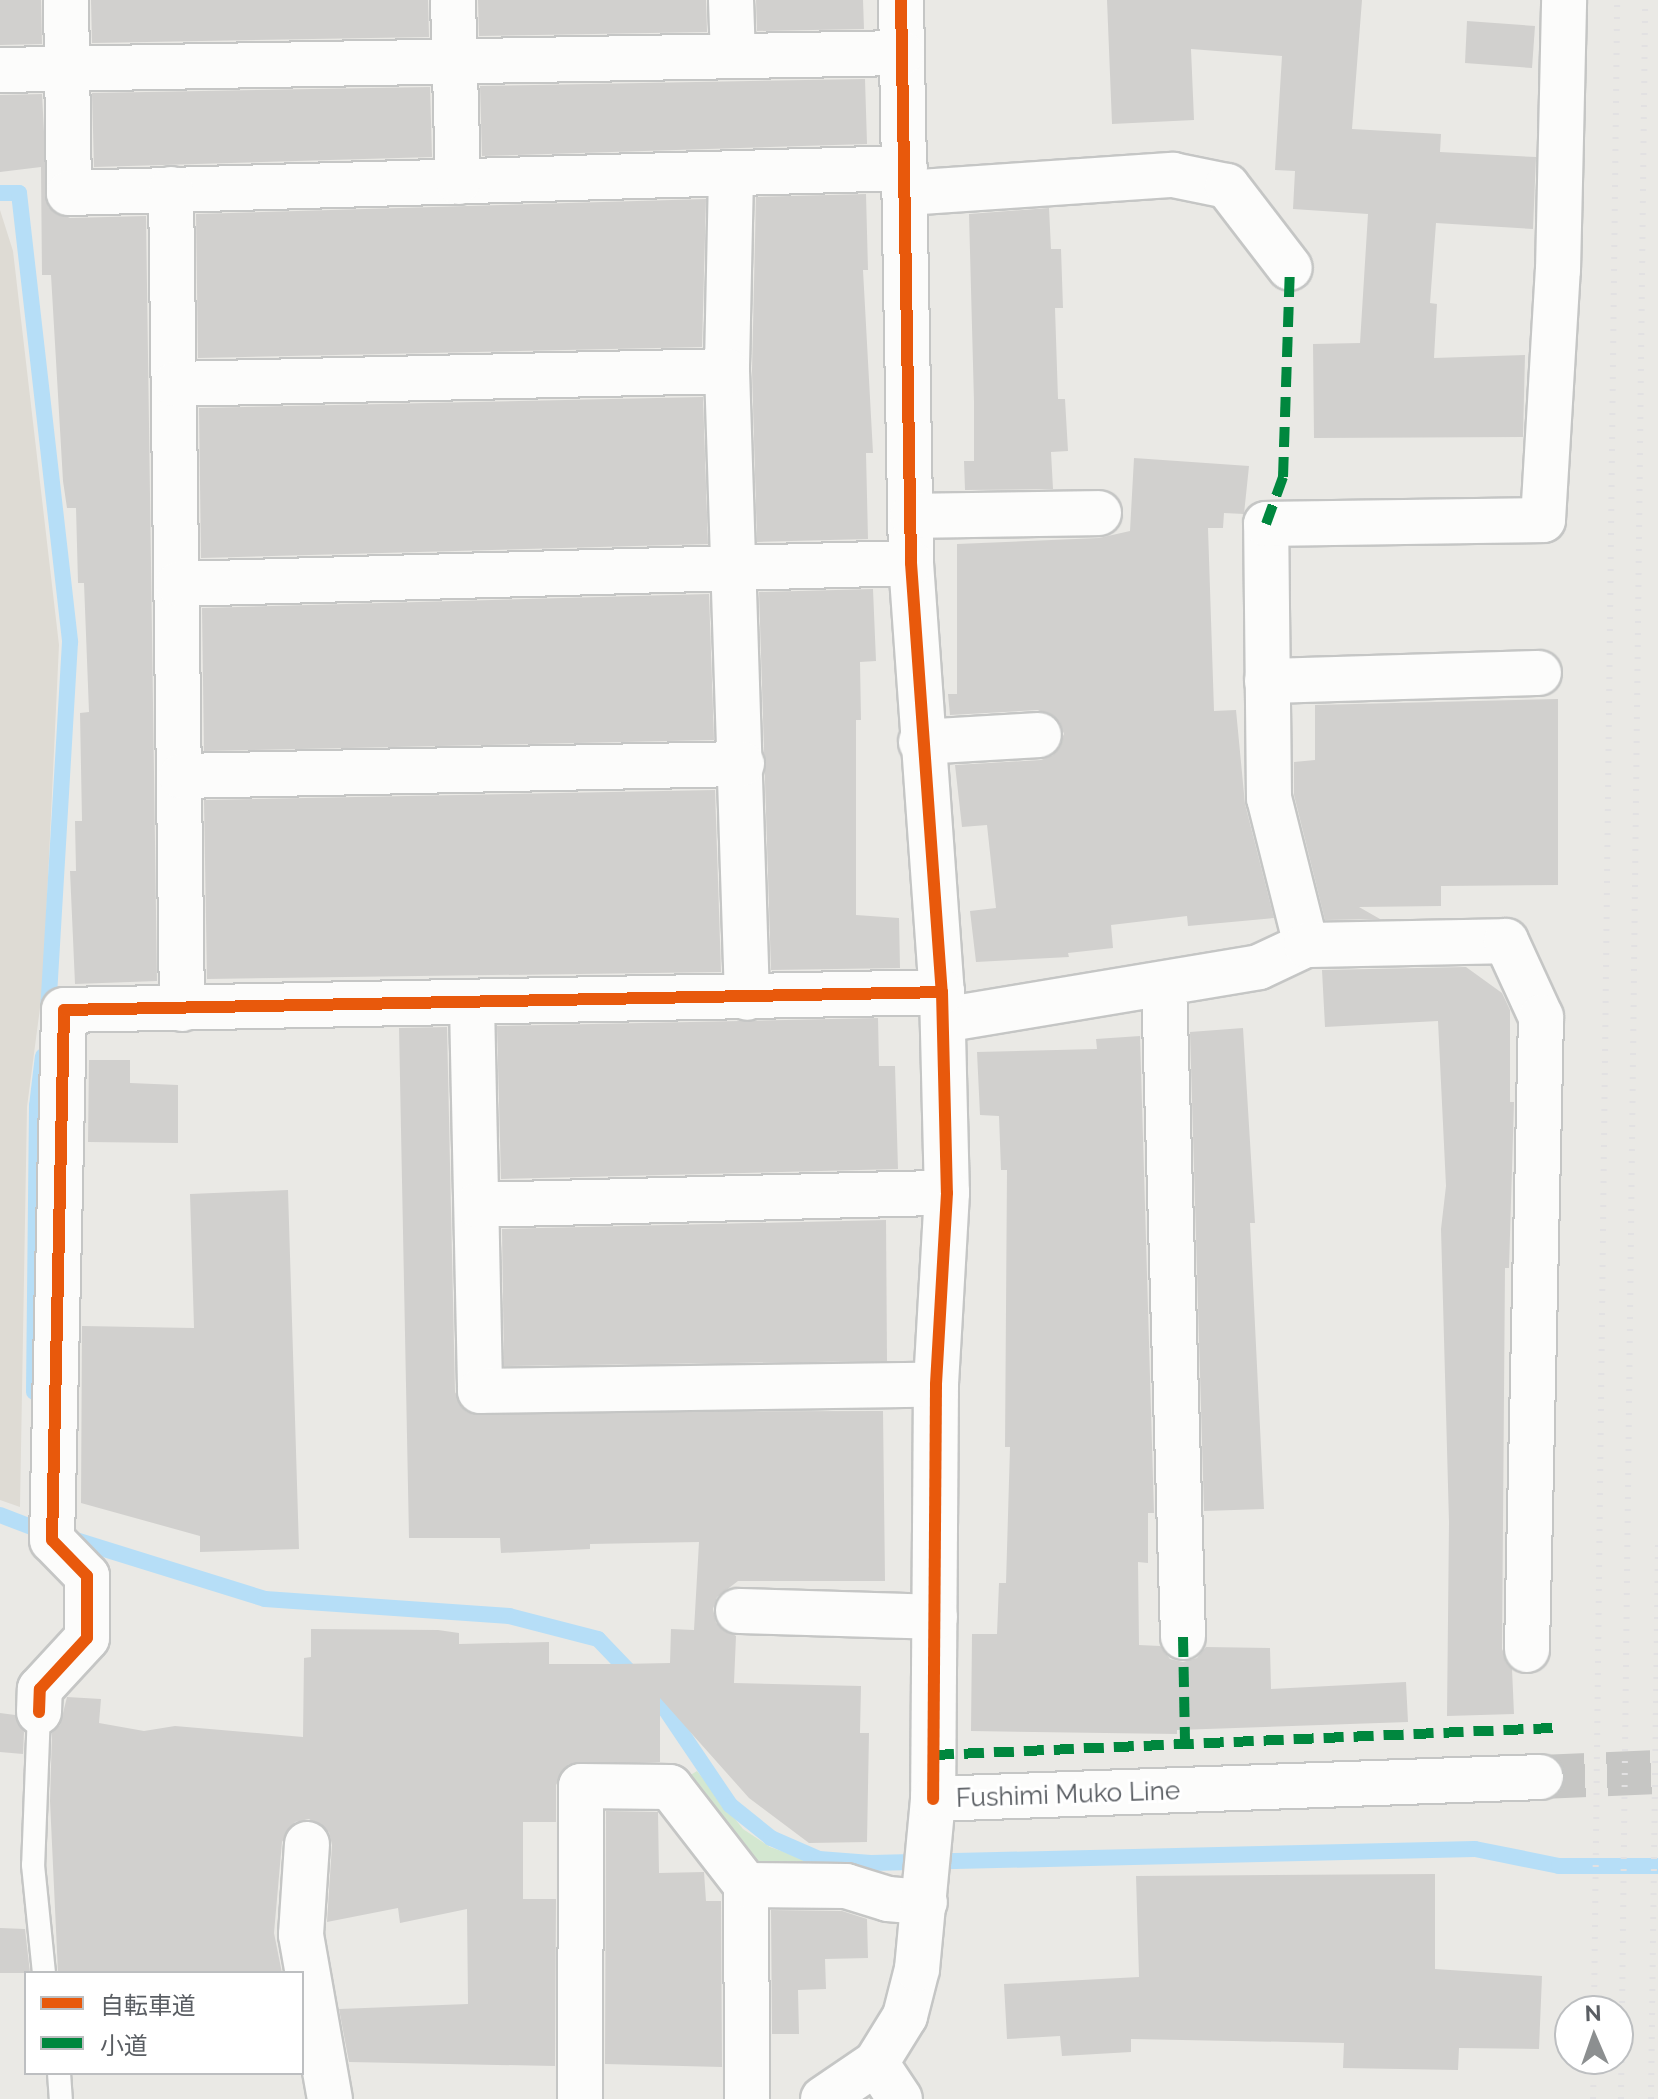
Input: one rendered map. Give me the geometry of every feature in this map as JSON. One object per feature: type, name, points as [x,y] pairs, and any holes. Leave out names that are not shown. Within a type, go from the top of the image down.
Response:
[{"type":"street","points":[[66,0],[69,193],[731,175],[905,181],[1187,178],[1227,186],[1290,268]]},
{"type":"street","points":[[453,0],[458,182]]},
{"type":"street","points":[[731,0],[733,56]]},
{"type":"street","points":[[901,0],[911,563],[921,742],[942,1006],[947,1193],[936,1385],[933,1799]]},
{"type":"street","points":[[1306,945],[1269,798],[1266,524],[1543,520],[1558,270],[1564,0]]},
{"type":"street","points":[[0,70],[902,53]]},
{"type":"street","points":[[731,175],[727,371],[736,568],[747,998]]},
{"type":"street","points":[[171,189],[182,1009]]},
{"type":"street","points":[[175,384],[727,371]]},
{"type":"street","points":[[912,516],[1099,513]]},
{"type":"street","points":[[178,584],[911,563]]},
{"type":"street","points":[[1267,681],[1539,673]]},
{"type":"street","points":[[921,742],[1039,735]]},
{"type":"street","points":[[181,776],[742,764]]},
{"type":"street","points":[[39,1712],[40,1689],[87,1638],[87,1576],[53,1525],[64,1010],[747,998],[942,1006],[1164,985],[1259,967],[1306,945],[1506,941],[1541,1017],[1527,1650]]},
{"type":"street","points":[[1164,985],[1183,1637]]},
{"type":"street","points":[[472,1004],[480,1391],[936,1385]]},
{"type":"street","points":[[477,1205],[947,1193]]},
{"type":"street","points":[[738,1611],[935,1617]]},
{"type":"street","name":"Fushimi Muko Line","points":[[823,2099],[876,2063],[905,2016],[917,1969],[933,1799],[1541,1777]]},
{"type":"street","points":[[580,2099],[581,1786],[670,1787],[746,1885],[747,2099]]},
{"type":"street","points":[[307,1844],[301,1935],[330,2099]]},
{"type":"street","points":[[746,1885],[846,1886],[888,1899],[925,1902]]},
{"type":"street","points":[[876,2063],[900,2099]]},
{"type":"lane","points":[[39,1712],[33,1865],[44,1971]]},
{"type":"lane","points":[[59,2075],[61,2099]]},
{"type":"shaded area","points":[[0,210],[13,251],[59,645],[43,985],[27,1107],[20,1507],[0,1500]]},
{"type":"green space","points":[[697,1771],[743,1829],[770,1847],[838,1871],[880,1873],[879,1889],[764,1873],[684,1779]]},
{"type":"building","points":[[0,0],[41,0],[42,44],[0,45]]},
{"type":"building","points":[[91,0],[428,0],[429,37],[92,43]]},
{"type":"building","points":[[478,0],[706,0],[707,32],[479,36]]},
{"type":"building","points":[[756,0],[863,0],[864,29],[757,31]]},
{"type":"building","points":[[1107,0],[1362,0],[1352,129],[1441,134],[1440,152],[1536,157],[1533,229],[1436,223],[1430,303],[1437,304],[1434,358],[1525,355],[1523,437],[1314,438],[1313,344],[1360,343],[1368,214],[1293,209],[1295,171],[1275,170],[1282,56],[1191,49],[1194,120],[1112,124]]},
{"type":"building","points":[[1467,21],[1535,26],[1532,68],[1465,63]]},
{"type":"building","points":[[865,79],[867,144],[482,156],[480,86]]},
{"type":"building","points":[[430,87],[432,157],[94,167],[92,93]]},
{"type":"building","points":[[42,94],[48,207],[70,218],[146,216],[157,981],[75,984],[70,871],[76,871],[75,821],[82,821],[80,713],[89,712],[84,583],[78,583],[76,508],[67,508],[63,481],[51,275],[42,275],[41,167],[0,172],[0,95]]},
{"type":"building","points":[[866,194],[868,270],[863,270],[873,453],[866,453],[868,539],[757,542],[752,371],[756,197]]},
{"type":"building","points":[[706,199],[702,347],[198,358],[196,214]]},
{"type":"building","points":[[1049,208],[1051,249],[1061,249],[1063,308],[1055,308],[1058,399],[1065,399],[1068,451],[1051,452],[1053,489],[965,490],[964,461],[974,461],[969,214]]},
{"type":"building","points":[[703,397],[708,544],[201,558],[199,408]]},
{"type":"building","points":[[1134,458],[1249,466],[1244,514],[1224,513],[1223,528],[1208,528],[1214,711],[1236,710],[1245,804],[1274,918],[1188,926],[1187,916],[1111,925],[1113,948],[1068,953],[1069,957],[976,962],[970,911],[996,908],[987,825],[962,827],[955,765],[1041,760],[1053,755],[1064,734],[1059,721],[1038,710],[950,715],[948,694],[957,694],[957,544],[1099,538],[1130,531]]},
{"type":"building","points":[[873,589],[876,661],[860,662],[861,720],[856,720],[856,915],[899,918],[900,968],[771,970],[759,592]]},
{"type":"building","points":[[709,594],[714,740],[204,751],[202,608]]},
{"type":"building","points":[[1558,699],[1558,885],[1441,886],[1441,906],[1359,907],[1380,919],[1325,920],[1294,795],[1294,762],[1315,760],[1315,705]]},
{"type":"building","points":[[715,790],[721,972],[207,979],[204,800]]},
{"type":"building","points":[[1466,967],[1502,993],[1510,1010],[1510,1102],[1514,1102],[1509,1268],[1505,1268],[1502,1649],[1512,1669],[1514,1714],[1447,1716],[1449,1522],[1441,1229],[1446,1186],[1438,1021],[1325,1027],[1322,970]]},
{"type":"building","points":[[878,1018],[879,1066],[895,1066],[898,1169],[501,1179],[497,1026]]},
{"type":"building","points":[[447,1027],[455,1392],[467,1412],[883,1411],[885,1581],[738,1581],[717,1597],[713,1609],[716,1623],[736,1636],[734,1683],[861,1686],[860,1733],[869,1733],[867,1842],[809,1843],[749,1798],[660,1698],[660,1762],[569,1764],[556,1785],[556,1822],[523,1822],[523,1899],[556,1899],[555,2066],[349,2062],[339,2009],[468,2004],[467,1909],[400,1923],[398,1908],[327,1922],[332,1845],[329,1832],[309,1819],[295,1822],[282,1842],[274,1933],[282,1971],[58,1971],[50,1801],[52,1733],[60,1725],[67,1697],[101,1699],[99,1723],[144,1731],[175,1726],[303,1737],[304,1658],[311,1657],[311,1629],[438,1630],[459,1633],[459,1644],[549,1642],[549,1664],[670,1663],[671,1629],[694,1630],[699,1542],[590,1544],[590,1549],[501,1553],[500,1538],[409,1538],[399,1028]]},
{"type":"building","points":[[1243,1028],[1255,1223],[1250,1223],[1264,1509],[1204,1511],[1190,1032]]},
{"type":"building","points":[[1140,1036],[1154,1513],[1148,1513],[1148,1563],[1138,1562],[1139,1645],[1160,1646],[1170,1659],[1183,1662],[1197,1658],[1206,1647],[1270,1648],[1271,1689],[1406,1682],[1408,1722],[1177,1730],[1177,1734],[971,1731],[972,1634],[997,1634],[999,1583],[1006,1583],[1010,1447],[1005,1447],[1007,1170],[1001,1170],[999,1116],[980,1115],[977,1052],[1097,1049],[1096,1039]]},
{"type":"building","points":[[89,1060],[130,1060],[130,1083],[178,1085],[178,1143],[88,1142]]},
{"type":"building","points":[[288,1190],[299,1549],[200,1552],[200,1536],[81,1503],[82,1326],[194,1328],[190,1194]]},
{"type":"building","points":[[886,1220],[887,1361],[504,1366],[502,1229]]},
{"type":"building","points":[[0,1713],[15,1715],[24,1732],[23,1754],[0,1752]]},
{"type":"building","points":[[606,1811],[658,1812],[659,1873],[704,1872],[706,1901],[721,1901],[722,2067],[605,2064]]},
{"type":"building","points":[[1435,1874],[1435,1969],[1542,1976],[1539,2049],[1459,2048],[1458,2070],[1343,2068],[1344,2043],[1131,2039],[1131,2052],[1062,2056],[1060,2036],[1007,2039],[1004,1984],[1139,1977],[1136,1876]]},
{"type":"building","points":[[771,1910],[842,1911],[867,1919],[868,1958],[825,1959],[826,1989],[798,1990],[799,2034],[772,2034]]},
{"type":"building","points":[[0,1928],[25,1929],[30,1971],[0,1973]]},
{"type":"waterway","points":[[0,193],[19,193],[70,642],[48,1013]]},
{"type":"waterway","points":[[34,1392],[37,1106],[43,1056]]},
{"type":"waterway","points":[[0,1515],[34,1528]]},
{"type":"waterway","points":[[69,1538],[265,1599],[509,1616],[598,1639],[666,1710],[730,1805],[771,1838],[819,1859],[871,1863],[1475,1849],[1559,1866],[1658,1866]]},
{"type":"tunnel","points":[[1541,1777],[1658,1772]]},
{"type":"railway","points":[[1594,1995],[1617,0]]},
{"type":"railway","points":[[1621,2099],[1645,0]]},
{"type":"railway","points":[[1651,2099],[1658,1544]]},
{"type":"railway","points":[[1593,2099],[1594,2075]]},
{"type":"marked path","points":[[1266,524],[1283,477],[1290,268]]},
{"type":"marked path","points":[[1183,1637],[1185,1742]]},
{"type":"marked path","points":[[934,1755],[1552,1728]]},
{"type":"cycle path","points":[[901,0],[911,563],[942,992],[947,1193],[936,1385],[933,1799]]},
{"type":"cycle path","points":[[39,1712],[40,1689],[87,1638],[87,1576],[52,1540],[64,1010],[942,992]]}]
